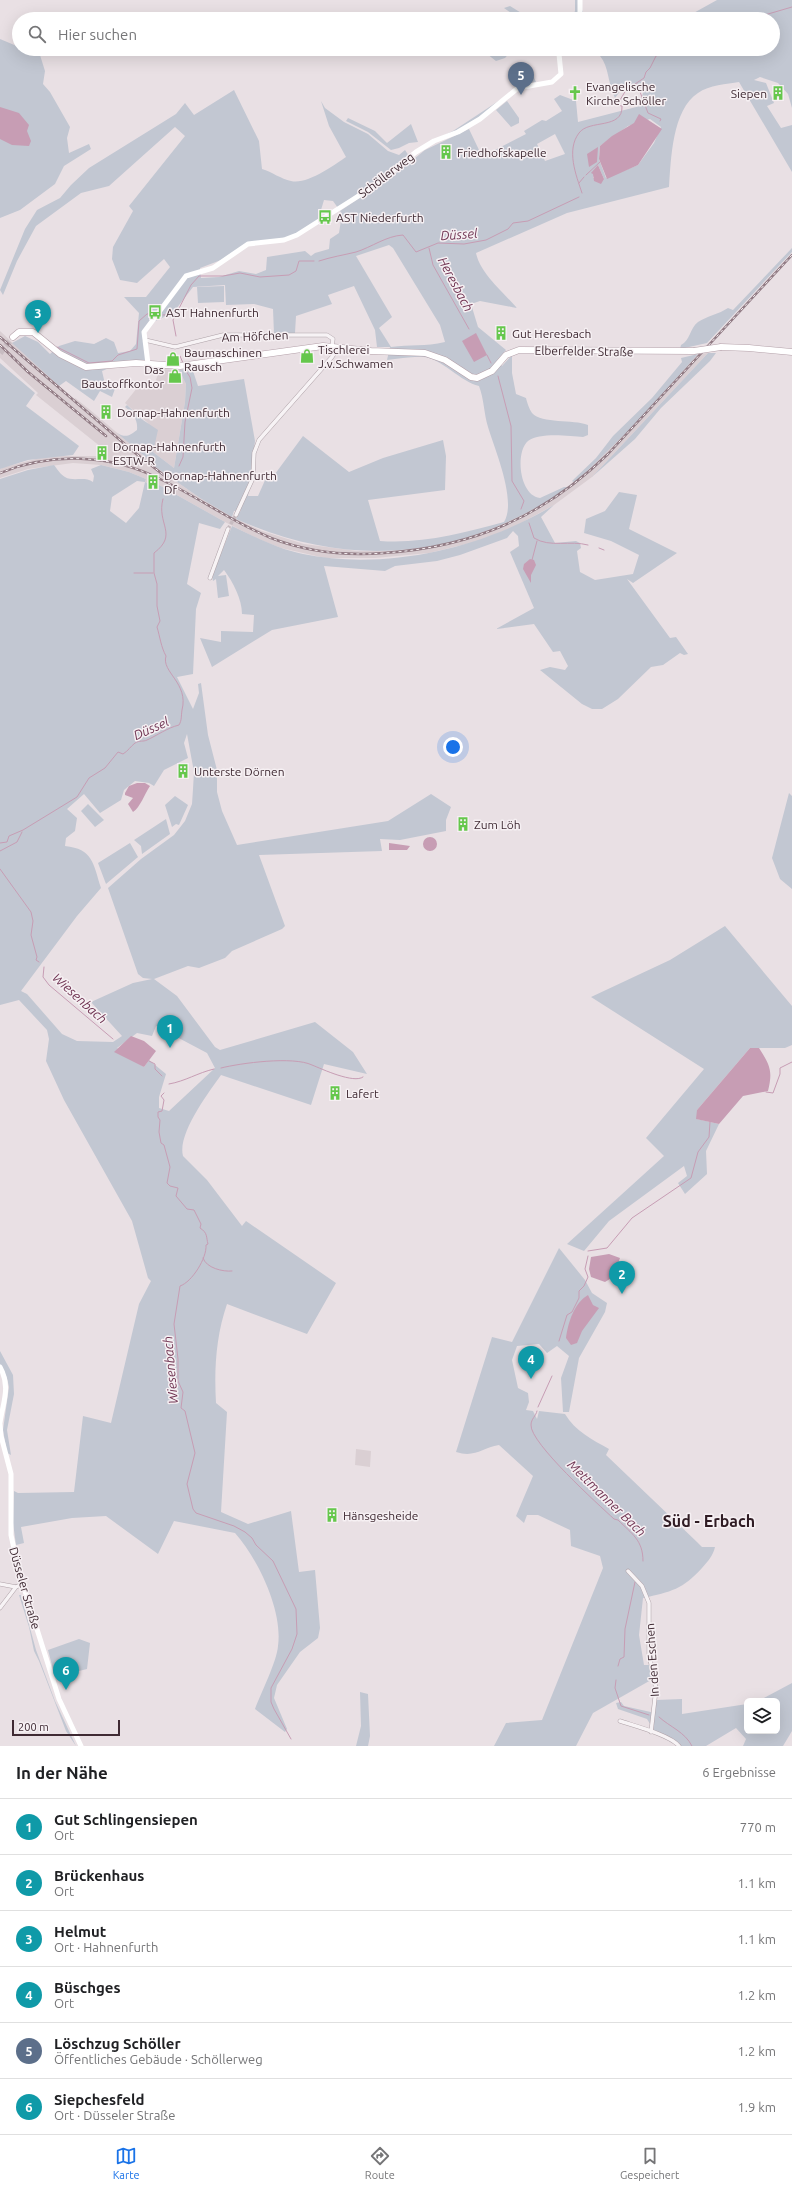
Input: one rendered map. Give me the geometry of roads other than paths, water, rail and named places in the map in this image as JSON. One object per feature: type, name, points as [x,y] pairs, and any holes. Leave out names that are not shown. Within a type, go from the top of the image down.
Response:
[{"type":"main road","points":[[13,337],[19,332],[33,332],[60,354],[86,367],[148,364],[180,366],[313,346],[335,348]]},
{"type":"main road","name":"Elberfelder Straße","points":[[335,348],[415,351],[430,354],[445,360],[471,377],[477,378],[492,371],[506,355],[519,350],[694,351],[721,347],[737,347],[792,352]]},
{"type":"street","points":[[580,0],[580,12]]},
{"type":"street","name":"Schöllerweg","points":[[148,364],[144,332],[186,276],[213,268],[248,244],[284,240],[297,235],[371,188],[416,152],[434,141],[458,132],[480,119],[518,88],[554,81],[561,74],[559,56]]},
{"type":"street","name":"Am Höfchen","points":[[145,340],[175,347],[223,335],[327,335],[333,339],[335,348]]},
{"type":"street","points":[[236,514],[253,478],[254,453],[259,440],[332,357],[335,348]]},
{"type":"street","points":[[210,578],[228,529]]},
{"type":"street","name":"Düsseler Straße","points":[[0,1367],[7,1385],[0,1423],[1,1436],[11,1474],[10,1518],[13,1549],[22,1584],[59,1699],[81,1746]]},
{"type":"street","name":"In den Eschen","points":[[628,1571],[642,1586],[649,1603],[649,1654],[656,1690],[651,1732]]},
{"type":"street","points":[[0,1584],[16,1587]]},
{"type":"street","points":[[0,1608],[16,1587],[22,1584]]},
{"type":"street","points":[[620,1721],[676,1742],[679,1746]]},
{"type":"waterway","name":"Düssel","points":[[775,12],[792,7]]},
{"type":"waterway","name":"Düssel","points":[[582,193],[573,163],[573,147],[575,140],[579,133],[584,129],[617,118],[621,113],[622,106],[617,105],[626,90],[644,78],[656,56]]},
{"type":"waterway","points":[[637,84],[648,113],[661,119],[660,121]]},
{"type":"waterway","points":[[586,175],[600,162]]},
{"type":"waterway","name":"Düssel","points":[[579,183],[584,177]]},
{"type":"waterway","name":"Düssel","points":[[319,261],[356,252],[391,237],[403,235],[416,252],[438,243],[464,244],[486,240],[508,229],[513,223],[528,221],[579,197]]},
{"type":"waterway","name":"Heresbach","points":[[429,248],[433,265],[469,329]]},
{"type":"waterway","name":"Düssel","points":[[176,336],[173,320],[191,285],[199,276],[223,276],[240,273],[260,277],[289,275],[296,271],[299,261],[314,261]]},
{"type":"waterway","points":[[57,347],[89,363],[112,361],[118,355],[137,349],[139,321],[147,314],[154,313]]},
{"type":"waterway","points":[[163,315],[176,314]]},
{"type":"waterway","name":"Heresbach","points":[[487,355],[491,363]]},
{"type":"waterway","name":"Düssel","points":[[180,356],[183,363]]},
{"type":"waterway","name":"Düssel","points":[[179,466],[183,457],[185,422],[192,388],[190,377],[184,368]]},
{"type":"waterway","name":"Heresbach","points":[[498,376],[511,426],[512,481],[524,501],[521,509]]},
{"type":"waterway","name":"Düssel","points":[[0,843],[7,842],[9,836],[23,830],[77,797],[89,778],[105,768],[118,752],[123,754],[135,743],[147,740],[179,725],[180,723],[183,701],[182,692],[167,667],[166,656],[157,627],[160,621],[157,606],[157,584],[154,573],[154,553],[165,540],[166,534],[162,515],[163,499]]},
{"type":"waterway","name":"Heresbach","points":[[529,523],[534,538],[540,541],[547,543],[574,543],[588,545]]},
{"type":"waterway","points":[[532,560],[537,541]]},
{"type":"waterway","name":"Heresbach","points":[[599,548],[604,550]]},
{"type":"waterway","points":[[134,573],[153,573]]},
{"type":"waterway","name":"Wiesenbach","points":[[0,851],[17,842],[22,832]]},
{"type":"waterway","name":"Wiesenbach","points":[[0,869],[31,912],[33,921],[31,935],[37,957],[36,960],[39,962]]},
{"type":"waterway","name":"Wiesenbach","points":[[44,967],[43,977],[49,985],[113,1039]]},
{"type":"waterway","name":"Wiesenbach","points":[[149,1061],[155,1064],[155,1069],[162,1076]]},
{"type":"waterway","points":[[221,1068],[254,1062],[293,1061],[303,1062],[353,1079],[363,1077]]},
{"type":"waterway","name":"Mettmanner Bach","points":[[766,1092],[773,1093],[780,1074],[780,1068],[792,1062]]},
{"type":"waterway","points":[[169,1084],[214,1069]]},
{"type":"waterway","name":"Wiesenbach","points":[[164,1093],[161,1096],[164,1100],[162,1111],[158,1112],[158,1117],[160,1120],[159,1132],[161,1143],[164,1145],[170,1167],[167,1183],[170,1186],[178,1188],[176,1196],[187,1209],[194,1210],[201,1224],[200,1228],[206,1233],[208,1244],[206,1245],[206,1250],[198,1269],[185,1284],[180,1286],[174,1324],[178,1359],[178,1381],[183,1392],[181,1408],[185,1411],[195,1453],[187,1484],[193,1509],[196,1513],[234,1526],[245,1532],[273,1561],[296,1609],[297,1634],[292,1649],[271,1688],[271,1702],[291,1739]]},
{"type":"waterway","name":"Mettmanner Bach","points":[[588,1251],[607,1248],[632,1218],[691,1178],[698,1152],[709,1137],[710,1122]]},
{"type":"waterway","name":"Mettmanner Bach","points":[[559,1341],[567,1315],[572,1312],[579,1298],[579,1291],[584,1286],[588,1277],[585,1269],[588,1256]]},
{"type":"waterway","points":[[203,1258],[211,1267],[215,1269],[232,1271]]},
{"type":"waterway","name":"Mettmanner Bach","points":[[538,1407],[552,1376]]},
{"type":"waterway","name":"Mettmanner Bach","points":[[537,1411],[531,1425],[534,1434],[541,1445],[566,1474],[636,1538],[641,1548],[643,1561]]},
{"type":"waterway","name":"Mettmanner Bach","points":[[618,1666],[620,1659],[624,1657],[625,1629],[635,1582]]},
{"type":"waterway","name":"Mettmanner Bach","points":[[616,1680],[615,1688],[621,1706],[649,1715]]},
{"type":"waterway","name":"Mettmanner Bach","points":[[659,1717],[681,1733],[692,1746]]},
{"type":"tunnel","points":[[0,353],[13,337]]},
{"type":"tunnel","points":[[228,529],[236,515]]},
{"type":"railway","points":[[0,473],[20,466],[60,459],[101,461],[141,471],[160,479],[257,532],[298,547],[327,552],[370,554],[417,550],[448,544],[478,535],[533,511],[559,495],[584,476],[608,454],[792,255]]},
{"type":"railway","points":[[0,337],[134,452],[170,480]]},
{"type":"railway","points":[[0,345],[28,372],[106,436]]},
{"type":"place","name":"Evangelische Kirche Schöller","points":[[575,93]]},
{"type":"place","name":"Siepen","points":[[778,93]]},
{"type":"place","name":"Löschzug Schöller","points":[[521,95]]},
{"type":"place","name":"Friedhofskapelle","points":[[446,152]]},
{"type":"place","name":"AST Niederfurth","points":[[325,217]]},
{"type":"place","name":"AST Hahnenfurth","points":[[155,312]]},
{"type":"place","name":"Helmut","points":[[38,333]]},
{"type":"place","name":"Gut Heresbach","points":[[501,333]]},
{"type":"place","name":"Tischlerei J.v.Schwamen","points":[[307,356]]},
{"type":"place","name":"Baumaschinen Rausch","points":[[173,359]]},
{"type":"place","name":"Das Baustoffkontor","points":[[175,376]]},
{"type":"place","name":"Dornap-Hahnenfurth","points":[[106,412]]},
{"type":"place","name":"Dornap-Hahnenfurth ESTW-R","points":[[102,453]]},
{"type":"place","name":"Dornap-Hahnenfurth Df","points":[[153,482]]},
{"type":"place","name":"Unterste Dörnen","points":[[183,771]]},
{"type":"place","name":"Zum Löh","points":[[463,824]]},
{"type":"place","name":"Gut Schlingensiepen","points":[[170,1048]]},
{"type":"place","name":"Lafert","points":[[335,1093]]},
{"type":"place","name":"Brückenhaus","points":[[622,1294]]},
{"type":"place","name":"Büschges","points":[[531,1379]]},
{"type":"place","name":"Hänsgesheide","points":[[332,1515]]},
{"type":"place","name":"Siepchesfeld","points":[[66,1690]]},
{"type":"district","name":"Süd - Erbach","points":[[709,1521]]}]
